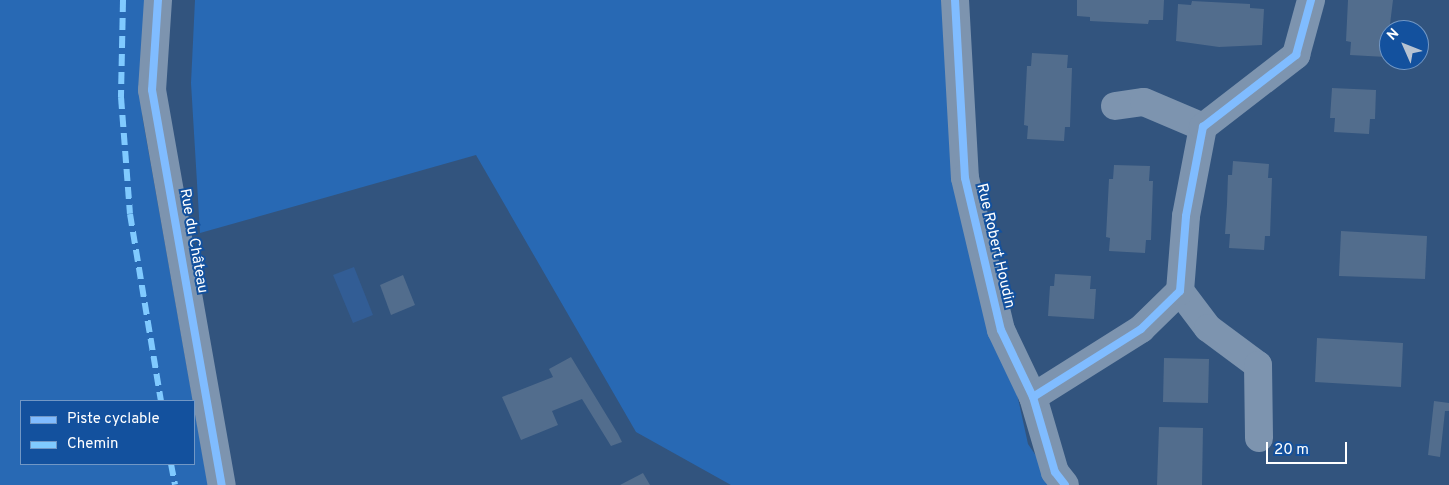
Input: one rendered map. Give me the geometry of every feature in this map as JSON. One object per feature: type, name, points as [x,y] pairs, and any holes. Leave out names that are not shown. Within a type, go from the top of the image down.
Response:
[{"type":"street","name":"Rue du Château","points":[[158,0],[152,90],[222,485]]},
{"type":"street","name":"Rue Robert Houdin","points":[[955,0],[965,178],[1001,330],[1033,397],[1055,472],[1065,485]]},
{"type":"street","points":[[1259,438],[1258,365],[1208,328],[1180,291],[1186,216],[1203,127],[1296,55],[1311,0]]},
{"type":"street","points":[[1115,106],[1144,102],[1203,127]]},
{"type":"street","points":[[1033,397],[1140,329],[1180,291]]},
{"type":"shaded area","points":[[0,0],[146,0],[142,115],[193,400],[20,400],[20,465],[195,465],[195,413],[208,485],[0,485]]},
{"type":"shaded area","points":[[195,0],[950,0],[952,98],[1028,444],[1056,485],[731,485],[636,432],[476,155],[200,233],[191,83]]},
{"type":"shaded area","points":[[354,267],[373,315],[353,323],[333,275]]},
{"type":"building","points":[[1077,0],[1164,0],[1163,20],[1149,20],[1148,24],[1090,21],[1090,17],[1077,16]]},
{"type":"building","points":[[1348,0],[1393,0],[1391,20],[1379,20],[1379,57],[1350,55],[1351,42],[1346,41]]},
{"type":"building","points":[[1192,1],[1250,4],[1250,8],[1264,9],[1262,45],[1219,47],[1176,41],[1178,4],[1191,5]]},
{"type":"building","points":[[1032,53],[1068,55],[1067,68],[1072,68],[1070,127],[1065,127],[1064,141],[1027,139],[1028,126],[1024,125],[1027,66],[1031,66]]},
{"type":"building","points":[[1332,88],[1376,90],[1375,119],[1370,119],[1369,134],[1334,132],[1335,118],[1330,118]]},
{"type":"building","points":[[1233,161],[1269,164],[1268,178],[1272,178],[1270,236],[1265,236],[1264,250],[1229,248],[1230,234],[1225,234],[1228,175],[1232,175]]},
{"type":"building","points":[[1114,165],[1150,166],[1149,181],[1153,181],[1151,240],[1146,240],[1145,253],[1109,251],[1110,238],[1106,237],[1109,179],[1113,179]]},
{"type":"building","points":[[1341,231],[1427,236],[1425,279],[1339,276]]},
{"type":"building","points":[[1055,274],[1091,276],[1090,289],[1096,289],[1094,319],[1048,316],[1050,286],[1054,286]]},
{"type":"building","points":[[403,275],[415,305],[391,315],[380,285]]},
{"type":"building","points":[[1317,338],[1403,343],[1401,387],[1315,382]]},
{"type":"building","points":[[571,357],[622,442],[611,446],[582,399],[552,411],[558,425],[521,440],[502,397],[553,377],[549,369]]},
{"type":"building","points":[[1164,358],[1209,359],[1208,403],[1163,402]]},
{"type":"building","points":[[1434,401],[1449,403],[1449,411],[1445,411],[1440,457],[1428,455]]},
{"type":"building","points":[[1159,427],[1203,428],[1202,485],[1157,485]]},
{"type":"building","points":[[643,473],[650,485],[620,485]]},
{"type":"marked path","points":[[123,0],[121,97],[130,214],[161,400]]},
{"type":"marked path","points":[[171,465],[175,485]]},
{"type":"cycle path","points":[[158,0],[152,90],[222,485]]},
{"type":"cycle path","points":[[955,0],[965,178],[1001,330],[1033,397],[1055,472],[1065,485]]},
{"type":"cycle path","points":[[1033,397],[1141,329],[1180,291],[1186,216],[1203,127],[1296,55],[1311,0]]}]
